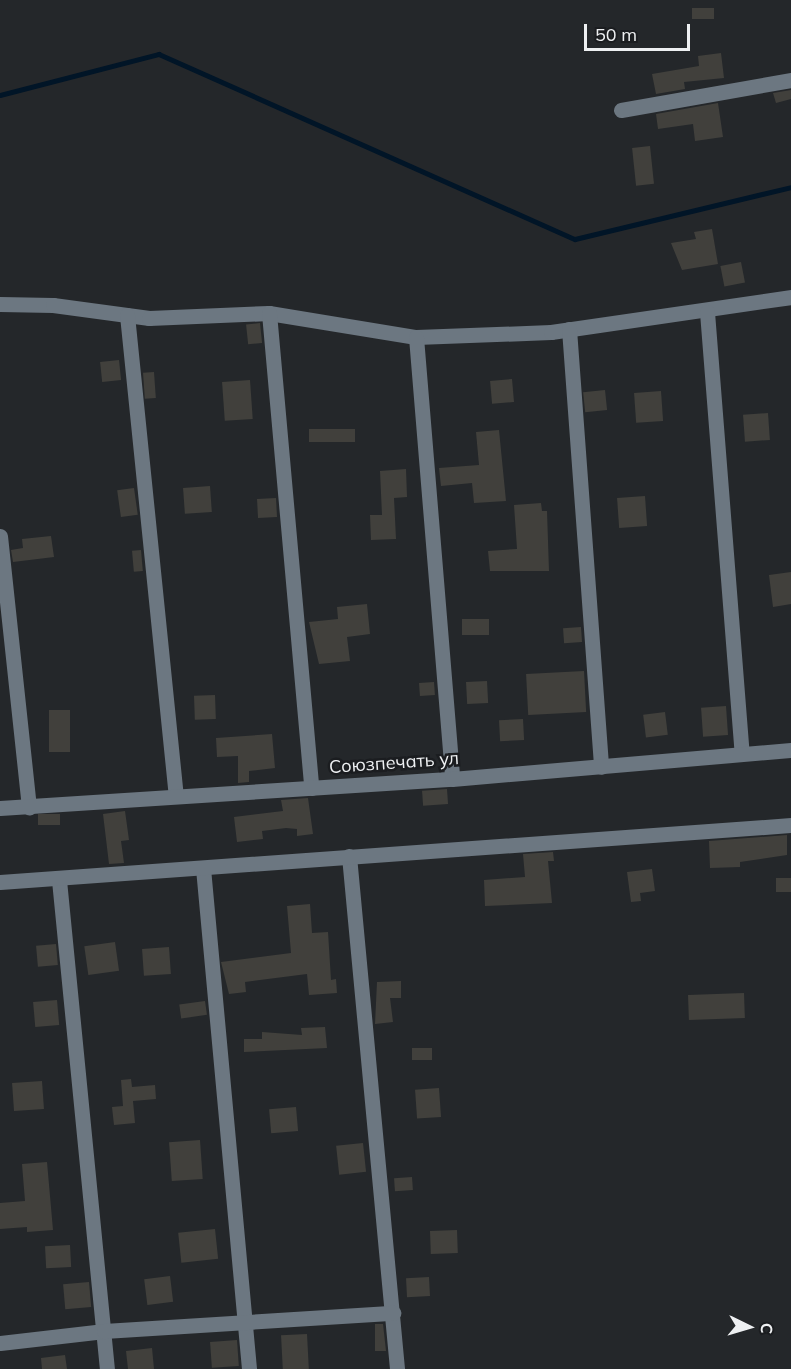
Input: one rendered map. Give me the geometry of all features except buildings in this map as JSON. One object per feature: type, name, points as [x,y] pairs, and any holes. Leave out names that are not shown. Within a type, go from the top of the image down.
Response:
[{"type":"street","points":[[621,110],[791,80]]},
{"type":"street","points":[[0,304],[53,305],[149,318],[269,313],[416,337],[569,329],[707,312],[791,297]]},
{"type":"street","points":[[707,312],[742,753]]},
{"type":"street","points":[[269,313],[311,788]]},
{"type":"street","points":[[127,315],[176,796]]},
{"type":"street","points":[[569,329],[601,767]]},
{"type":"street","points":[[416,337],[452,779]]},
{"type":"street","points":[[0,536],[29,807]]},
{"type":"street","name":"Союзпечать ул","points":[[0,808],[452,779],[791,750]]},
{"type":"street","points":[[0,882],[59,880],[348,856],[791,825]]},
{"type":"street","points":[[348,856],[397,1369]]},
{"type":"street","points":[[202,868],[249,1369]]},
{"type":"street","points":[[59,880],[107,1369]]},
{"type":"street","points":[[0,1343],[104,1330],[246,1325],[393,1313]]},
{"type":"waterway","points":[[0,95],[159,54],[575,239],[791,187]]}]
